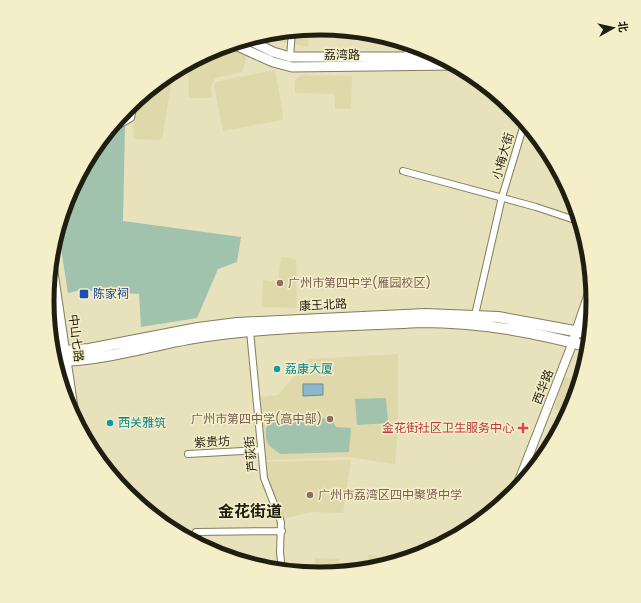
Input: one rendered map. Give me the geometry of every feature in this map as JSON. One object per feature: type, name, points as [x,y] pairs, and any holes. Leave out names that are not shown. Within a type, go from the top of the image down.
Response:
[{"type":"main road","name":"荔湾路","points":[[255,43],[273,52],[290,57],[407,61],[441,64]]},
{"type":"main road","name":"荔湾路","points":[[241,47],[273,62],[292,67],[407,61],[429,58]]},
{"type":"main road","name":"中山七路","points":[[54,296],[59,351]]},
{"type":"main road","name":"西华路","points":[[573,342],[587,301]]},
{"type":"main road","name":"康王北路","points":[[60,357],[89,349],[204,327],[237,323],[418,314],[498,317],[585,333]]},
{"type":"main road","name":"康王北路","points":[[60,357],[109,356],[195,337],[250,331],[450,322],[500,326],[584,344]]},
{"type":"street","points":[[290,57],[292,37]]},
{"type":"street","points":[[407,61],[408,50]]},
{"type":"street","points":[[123,123],[131,118],[132,113]]},
{"type":"street","name":"小梅大街","points":[[475,315],[502,197],[523,128]]},
{"type":"street","points":[[403,171],[502,197],[574,220]]},
{"type":"street","points":[[553,338],[559,336],[560,333],[556,327]]},
{"type":"street","name":"芦荻街","points":[[250,331],[264,478],[279,516],[282,531],[280,552],[281,565]]},
{"type":"street","name":"西华路","points":[[520,478],[573,342]]},
{"type":"street","name":"紫贵坊","points":[[188,454],[262,450]]},
{"type":"street","points":[[196,532],[282,531]]},
{"type":"shaded area","points":[[309,36],[308,47],[277,41],[277,39],[286,37]]},
{"type":"shaded area","points":[[232,50],[247,57],[242,72],[215,78],[211,86],[212,98],[189,98],[188,70],[203,62]]},
{"type":"shaded area","points":[[275,70],[283,114],[282,120],[223,131],[214,85],[216,82]]},
{"type":"shaded area","points":[[301,75],[352,76],[351,109],[335,109],[335,94],[295,93],[295,80]]},
{"type":"shaded area","points":[[171,81],[162,139],[134,139],[133,125],[137,108]]},
{"type":"shaded area","name":"广州市第四中学(雁园校区)","points":[[281,257],[296,259],[297,308],[262,307],[263,280],[278,282]]},
{"type":"shaded area","name":"广州市第四中学(高中部)","points":[[398,354],[398,429],[395,464],[347,457],[266,460],[260,397],[278,395],[309,359]]},
{"type":"shaded area","points":[[564,377],[575,380],[563,412],[554,409]]},
{"type":"shaded area","name":"广州市荔湾区四中聚贤中学","points":[[351,460],[343,513],[311,512],[283,519],[267,478],[265,462]]},
{"type":"shaded area","points":[[369,554],[386,560],[372,563],[366,564]]},
{"type":"shaded area","points":[[315,558],[339,559],[338,567],[315,568]]},
{"type":"green space","points":[[127,118],[125,127],[123,221],[241,237],[237,262],[218,269],[197,318],[141,327],[139,294],[80,290],[68,293],[60,244],[68,216],[81,184],[99,153]]},
{"type":"green space","points":[[386,398],[388,423],[357,425],[355,399]]},
{"type":"green space","points":[[331,418],[336,427],[351,428],[349,452],[281,454],[270,446],[266,439],[267,425],[277,421]]},
{"type":"water","points":[[303,384],[323,384],[323,395],[303,396]]},
{"type":"place","name":"广州市第四中学(雁园校区)","points":[[280,283]]},
{"type":"place","name":"陈家祠","points":[[84,294]]},
{"type":"place","name":"荔康大厦","points":[[277,369]]},
{"type":"place","name":"广州市第四中学(高中部)","points":[[330,419]]},
{"type":"place","name":"西关雅筑","points":[[110,423]]},
{"type":"place","name":"金花街社区卫生服务中心","points":[[523,428]]},
{"type":"place","name":"广州市荔湾区四中聚贤中学","points":[[310,495]]},
{"type":"district","name":"金花街道","points":[[250,511]]}]
